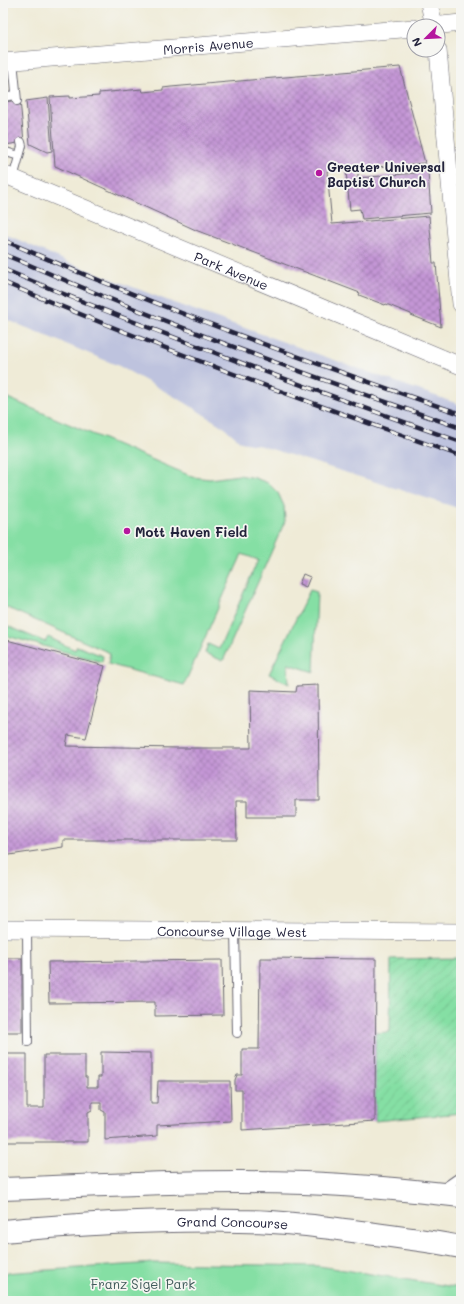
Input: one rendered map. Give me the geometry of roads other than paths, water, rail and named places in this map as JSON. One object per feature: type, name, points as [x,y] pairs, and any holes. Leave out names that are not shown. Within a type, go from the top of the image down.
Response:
[{"type":"main road","points":[[3,1190],[186,1183],[283,1183],[371,1187],[461,1196]]},
{"type":"main road","name":"Grand Concourse","points":[[3,1231],[63,1226],[150,1222],[241,1221],[326,1227],[461,1247]]},
{"type":"street","points":[[429,3],[432,18]]},
{"type":"street","points":[[446,25],[461,23]]},
{"type":"street","name":"Morris Avenue","points":[[8,61],[406,29]]},
{"type":"street","points":[[439,58],[461,304]]},
{"type":"street","name":"Park Avenue","points":[[8,176],[461,366]]},
{"type":"street","name":"Concourse Village West","points":[[3,928],[461,932]]},
{"type":"lane","points":[[3,96],[17,98],[8,61]]},
{"type":"lane","points":[[8,176],[19,156],[21,142]]},
{"type":"lane","points":[[3,151],[19,156]]},
{"type":"lane","points":[[27,929],[28,1042]]},
{"type":"lane","points":[[235,930],[237,1033]]},
{"type":"lane","points":[[435,1193],[461,1176]]},
{"type":"railway","points":[[3,240],[91,277],[236,334],[461,414]]},
{"type":"railway","points":[[3,254],[188,330],[461,428]]},
{"type":"railway","points":[[3,269],[230,359],[461,442]]},
{"type":"railway","points":[[3,282],[116,329],[230,373],[461,456]]},
{"type":"place","name":"Greater Universal Baptist Church","points":[[319,173]]},
{"type":"place","name":"Mott Haven Field","points":[[127,531]]},
{"type":"park label","name":"Franz Sigel Park","points":[[143,1283]]}]
